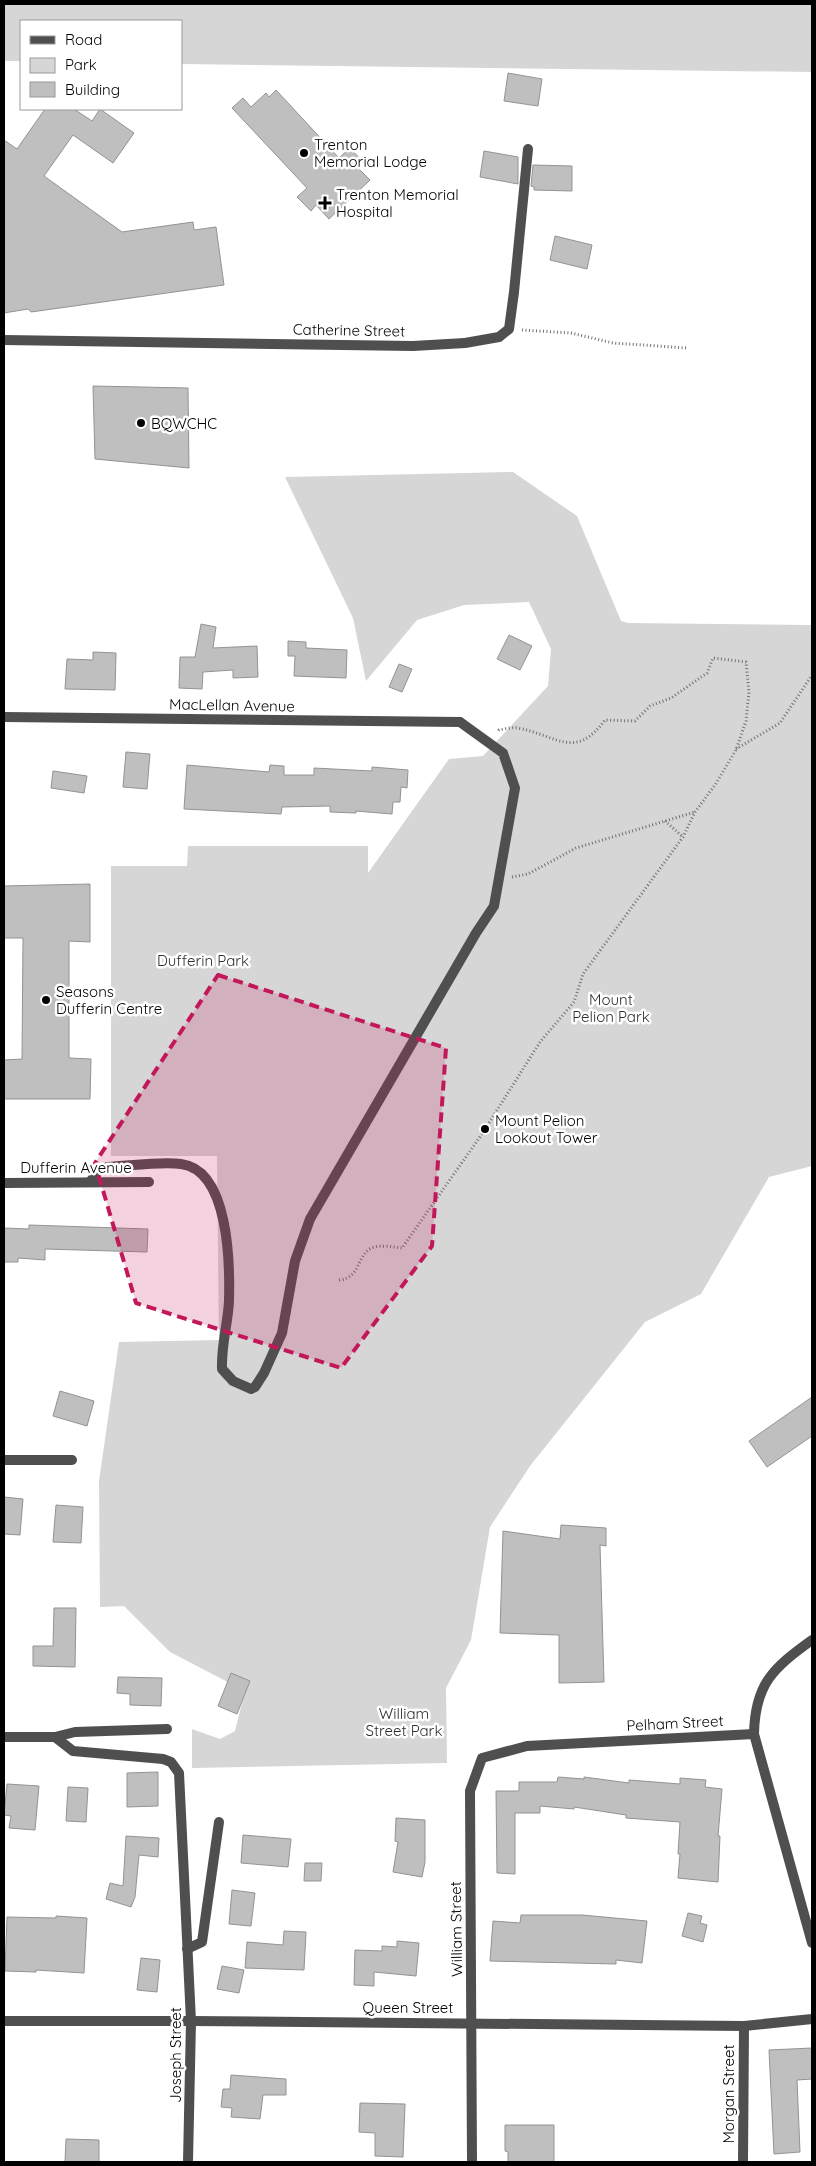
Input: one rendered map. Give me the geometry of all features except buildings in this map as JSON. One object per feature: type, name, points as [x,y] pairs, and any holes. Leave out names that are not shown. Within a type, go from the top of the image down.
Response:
[{"type":"street","points":[[509,329],[528,149]]},
{"type":"street","name":"Catherine Street","points":[[4,340],[413,346],[465,343],[499,337],[509,329]]},
{"type":"street","name":"MacLellan Avenue","points":[[4,717],[460,722],[491,745]]},
{"type":"street","points":[[90,1182],[98,1171],[108,1167],[181,1164],[199,1170],[208,1179],[215,1192],[223,1216],[228,1272],[229,1301],[222,1369],[233,1381],[250,1389],[255,1387],[264,1373],[282,1333],[295,1260],[310,1220],[476,933],[494,906],[515,788],[503,753],[491,745]]},
{"type":"street","name":"Dufferin Avenue","points":[[4,1183],[149,1182]]},
{"type":"street","points":[[4,1460],[72,1460]]},
{"type":"street","points":[[812,1640],[795,1652],[773,1673],[760,1691],[754,1715],[754,1734],[812,1943]]},
{"type":"street","points":[[4,1737],[55,1737],[76,1732],[166,1729]]},
{"type":"street","name":"Pelham Street","points":[[482,1758],[527,1746],[754,1734]]},
{"type":"street","name":"Joseph Street","points":[[55,1737],[73,1750],[163,1759],[171,1762],[179,1773],[191,2021],[188,2162]]},
{"type":"street","name":"William Street","points":[[472,2162],[470,1791],[482,1758]]},
{"type":"street","points":[[188,1949],[202,1942],[219,1822]]},
{"type":"street","name":"Queen Street","points":[[4,2021],[744,2026],[812,2019]]},
{"type":"street","name":"Morgan Street","points":[[743,2162],[744,2026]]},
{"type":"path","points":[[509,329],[571,333],[613,343],[687,348]]},
{"type":"path","points":[[339,1280],[353,1275],[364,1254],[374,1247],[402,1248],[482,1134],[540,1042],[574,1002],[583,974],[683,837],[695,812],[736,750],[746,721],[749,692],[746,662],[713,658],[707,673],[671,698],[650,706],[634,721],[605,720],[596,732],[576,744],[556,740],[516,727],[499,730],[491,745]]},
{"type":"path","points":[[736,750],[780,723],[812,675]]},
{"type":"path","points":[[499,880],[528,874],[576,848],[695,812]]},
{"type":"path","points":[[665,820],[683,837]]},
{"type":"highlighted area","points":[[218,975],[446,1048],[432,1246],[341,1368],[136,1303],[95,1163]]},
{"type":"green space","points":[[4,4],[812,4],[812,72],[182,64],[182,20],[20,20],[20,61],[4,61]]},
{"type":"green space","name":"Mount Pelion Park","points":[[513,472],[577,516],[621,621],[628,623],[812,625],[812,1166],[769,1177],[701,1294],[645,1322],[530,1466],[490,1527],[471,1640],[446,1688],[447,1763],[192,1768],[192,1729],[220,1739],[235,1731],[245,1691],[170,1652],[124,1606],[100,1607],[99,1481],[119,1342],[219,1340],[217,1156],[111,1156],[111,866],[187,866],[188,846],[368,846],[368,873],[449,759],[483,756],[548,686],[551,649],[529,602],[464,605],[417,620],[366,681],[353,618],[285,477]]},
{"type":"place","name":"Trenton Memorial Lodge","points":[[304,153]]},
{"type":"place","name":"Trenton Memorial Hospital","points":[[325,203]]},
{"type":"place","name":"BQWCHC","points":[[141,423]]},
{"type":"place","name":"Seasons Dufferin Centre","points":[[46,1000]]},
{"type":"place","name":"Mount Pelion Lookout Tower","points":[[485,1129]]},
{"type":"park label","name":"Dufferin Park","points":[[203,960]]},
{"type":"park label","name":"William Street Park","points":[[404,1722]]}]
